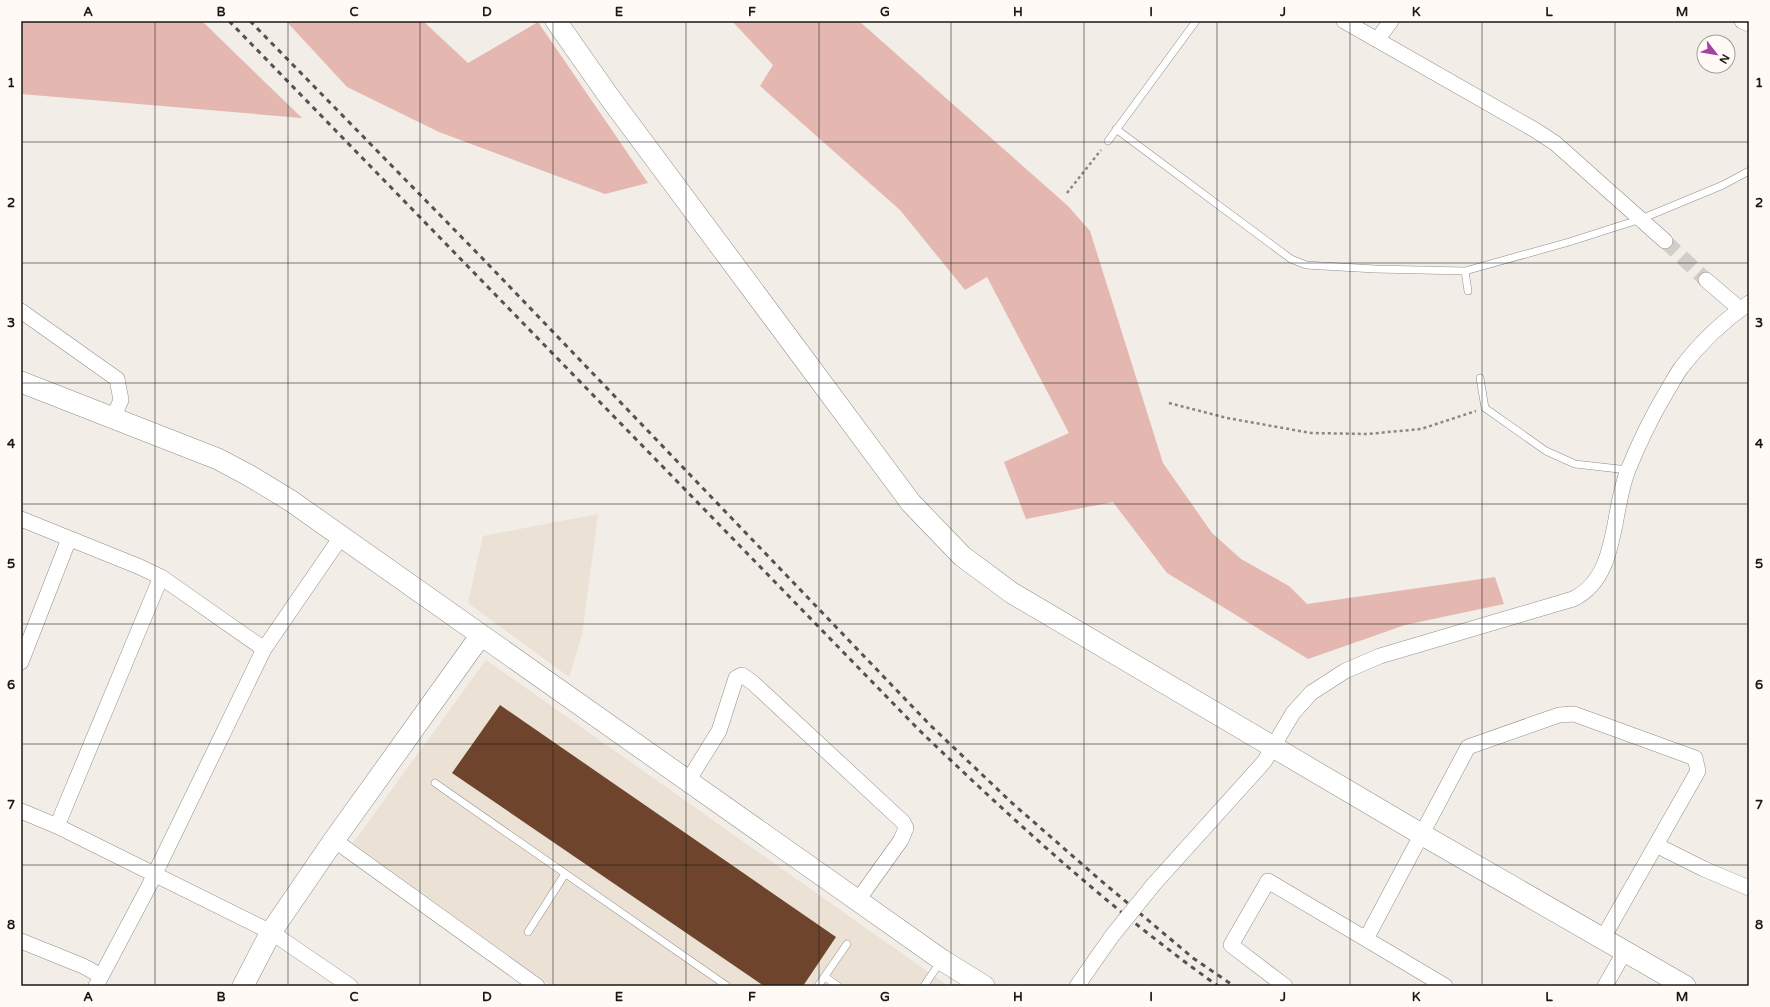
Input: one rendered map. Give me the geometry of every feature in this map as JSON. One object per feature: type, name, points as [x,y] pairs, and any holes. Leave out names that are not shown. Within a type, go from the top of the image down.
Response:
[{"type":"street","points":[[556,21],[602,87],[911,502],[962,556],[1012,593],[1421,834],[1685,986]]},
{"type":"street","points":[[1344,21],[1535,130],[1555,143],[1665,241]]},
{"type":"street","points":[[1377,40],[1391,21]]},
{"type":"street","points":[[1742,21],[1749,24]]},
{"type":"street","points":[[1077,986],[1112,936],[1154,884],[1264,762],[1293,712],[1311,693],[1345,671],[1380,656],[1573,599],[1584,594],[1598,577],[1606,562],[1628,470],[1657,409],[1680,368],[1719,326],[1746,309],[1706,280]]},
{"type":"street","points":[[21,311],[117,379],[121,400],[113,418]]},
{"type":"street","points":[[21,382],[218,459],[250,476],[291,501],[942,960],[984,986]]},
{"type":"street","points":[[21,519],[140,567],[161,578],[264,649]]},
{"type":"street","points":[[21,941],[83,966],[98,981],[155,873],[264,649],[341,537]]},
{"type":"street","points":[[21,662],[69,539]]},
{"type":"street","points":[[58,826],[161,578]]},
{"type":"street","points":[[243,986],[271,932],[334,840],[481,635]]},
{"type":"street","points":[[688,781],[719,731],[736,678],[742,675],[752,682],[903,822],[906,828],[901,840],[858,900]]},
{"type":"street","points":[[1366,938],[1468,747],[1559,715],[1574,714],[1695,758],[1698,771],[1603,938]]},
{"type":"street","points":[[21,811],[58,826],[271,932],[350,986]]},
{"type":"street","points":[[334,840],[537,986]]},
{"type":"street","points":[[1656,845],[1704,869],[1749,888]]},
{"type":"street","points":[[1286,986],[1231,945],[1268,881],[1445,986]]},
{"type":"street","points":[[1605,986],[1626,951]]},
{"type":"lane","points":[[1108,141],[1196,21]]},
{"type":"lane","points":[[1116,129],[1291,259],[1306,265],[1376,269],[1465,271],[1569,242],[1641,219],[1696,197],[1749,171]]},
{"type":"lane","points":[[1465,271],[1468,291]]},
{"type":"lane","points":[[1480,378],[1485,408],[1546,451],[1575,464],[1628,470]]},
{"type":"lane","points":[[435,783],[727,986]]},
{"type":"lane","points":[[528,932],[565,874]]},
{"type":"lane","points":[[818,986],[847,944]]},
{"type":"lane","points":[[924,986],[942,960]]},
{"type":"lane","points":[[825,977],[838,986]]},
{"type":"path","points":[[1067,193],[1108,141]]},
{"type":"path","points":[[1169,403],[1227,418],[1311,433],[1367,434],[1421,429],[1485,408]]},
{"type":"shaded area","points":[[21,21],[202,21],[302,118],[21,94]]},
{"type":"shaded area","points":[[286,21],[423,21],[468,63],[538,22],[648,183],[605,194],[439,132],[347,87]]},
{"type":"shaded area","points":[[732,21],[859,21],[1068,206],[1090,231],[1163,463],[1212,533],[1241,559],[1289,586],[1307,604],[1495,577],[1504,604],[1405,625],[1308,659],[1167,573],[1113,502],[1026,519],[1004,462],[1069,433],[987,277],[965,290],[900,210],[760,86],[773,65]]},
{"type":"shaded area","points":[[598,514],[582,635],[569,677],[468,603],[483,536]]},
{"type":"shaded area","points":[[486,660],[948,986],[551,986],[353,843]]},
{"type":"building","points":[[500,705],[836,937],[803,986],[764,986],[452,773]]},
{"type":"tunnel","points":[[1665,241],[1706,280]]},
{"type":"railway","points":[[229,21],[919,730],[1027,831],[1101,895],[1139,927],[1218,986]]},
{"type":"railway","points":[[250,21],[485,261],[930,725],[1012,803],[1099,879],[1193,958],[1234,986]]}]
